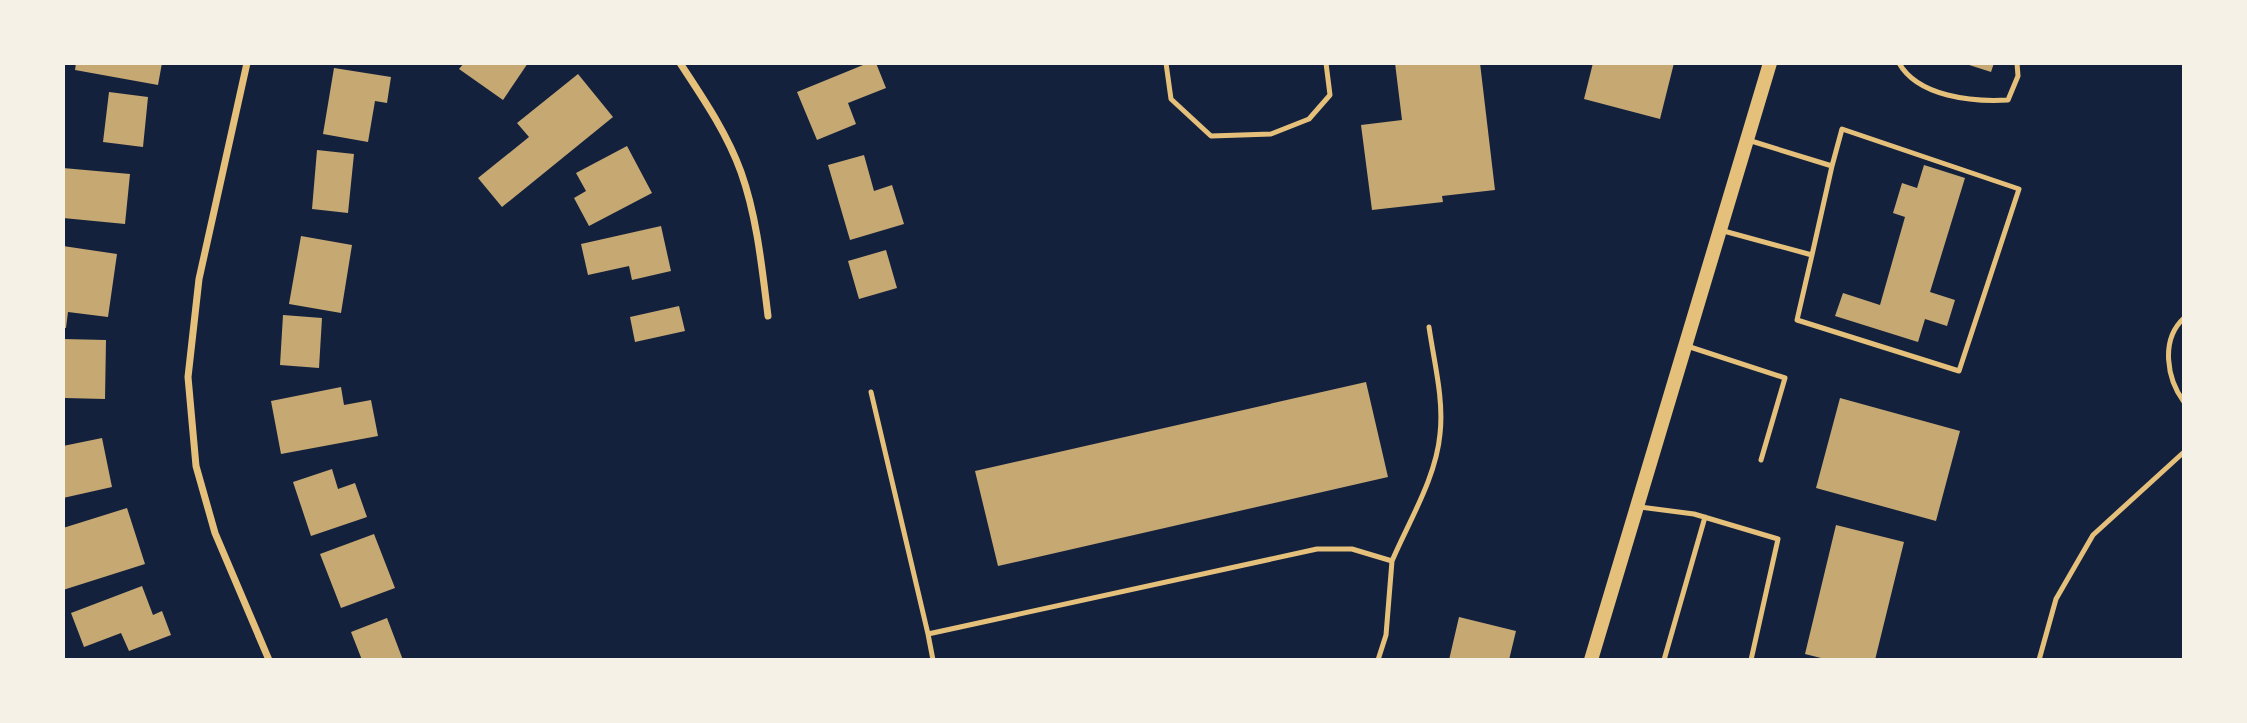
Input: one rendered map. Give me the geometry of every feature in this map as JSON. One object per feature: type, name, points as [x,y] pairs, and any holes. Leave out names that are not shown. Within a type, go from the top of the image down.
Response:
[{"type":"main road","points":[[1591,660],[1718,229],[1770,63]]},
{"type":"street","points":[[247,63],[199,279],[188,377],[200,480],[215,533],[270,660]]},
{"type":"street","points":[[680,63],[712,111],[741,172],[757,239],[768,316]]},
{"type":"lane","points":[[1166,63],[1171,99],[1211,136],[1271,134],[1309,119],[1330,95],[1326,63]]},
{"type":"lane","points":[[1899,63],[1903,70],[1931,89],[1978,102],[2008,100],[2018,76],[2017,63]]},
{"type":"lane","points":[[1842,129],[2020,189],[1959,371],[1797,320],[1832,166],[1842,129]]},
{"type":"lane","points":[[1745,139],[1832,166]]},
{"type":"lane","points":[[1718,229],[1812,255]]},
{"type":"lane","points":[[2184,318],[2169,341],[2168,362],[2176,391],[2184,402]]},
{"type":"lane","points":[[1378,660],[1386,635],[1392,561],[1432,467],[1440,435],[1441,400],[1429,327]]},
{"type":"lane","points":[[1684,345],[1785,378],[1761,460]]},
{"type":"lane","points":[[871,392],[933,660]]},
{"type":"lane","points":[[2039,660],[2056,599],[2093,535],[2184,452]]},
{"type":"lane","points":[[1636,506],[1705,517],[1778,539],[1751,660]]},
{"type":"lane","points":[[1664,660],[1705,517]]},
{"type":"lane","points":[[928,634],[1317,549],[1352,549],[1392,561]]},
{"type":"building","points":[[76,63],[162,63],[158,85],[75,70]]},
{"type":"building","points":[[464,63],[528,63],[503,100],[459,69]]},
{"type":"building","points":[[868,63],[876,63],[886,88],[848,103],[856,124],[817,140],[797,92]]},
{"type":"building","points":[[1395,63],[1480,63],[1495,190],[1442,196],[1443,202],[1372,210],[1361,125],[1402,120]]},
{"type":"building","points":[[1593,63],[1674,63],[1660,119],[1584,99]]},
{"type":"building","points":[[1963,63],[1994,63],[1991,72]]},
{"type":"building","points":[[334,68],[391,77],[387,103],[375,101],[368,142],[323,134]]},
{"type":"building","points":[[578,74],[613,117],[502,207],[478,178],[529,137],[517,123]]},
{"type":"building","points":[[109,92],[148,97],[143,147],[103,142]]},
{"type":"building","points":[[627,146],[652,193],[589,226],[574,198],[586,191],[576,173]]},
{"type":"building","points":[[317,150],[354,154],[348,213],[312,209]]},
{"type":"building","points":[[864,155],[874,191],[892,185],[904,224],[850,240],[828,165]]},
{"type":"building","points":[[1924,165],[1965,178],[1930,292],[1955,300],[1947,326],[1925,319],[1918,342],[1835,316],[1843,293],[1880,305],[1905,217],[1893,213],[1902,183],[1917,188]]},
{"type":"building","points":[[63,168],[130,174],[125,224],[63,218]]},
{"type":"building","points":[[661,226],[671,271],[632,280],[629,266],[588,275],[581,244]]},
{"type":"building","points":[[301,236],[352,245],[341,313],[289,304]]},
{"type":"building","points":[[63,246],[117,254],[108,317],[68,312],[66,328],[63,328]]},
{"type":"building","points":[[886,250],[897,288],[859,299],[848,261]]},
{"type":"building","points":[[679,306],[685,331],[635,342],[630,317]]},
{"type":"building","points":[[283,315],[322,318],[319,368],[280,365]]},
{"type":"building","points":[[63,339],[106,340],[105,399],[65,398]]},
{"type":"building","points":[[1366,382],[1388,477],[998,566],[975,471]]},
{"type":"building","points":[[341,387],[344,405],[371,400],[378,436],[281,454],[271,401]]},
{"type":"building","points":[[1840,398],[1960,431],[1936,521],[1816,488]]},
{"type":"building","points":[[102,438],[112,487],[63,498],[63,446]]},
{"type":"building","points":[[332,469],[338,489],[355,483],[367,517],[311,536],[293,482]]},
{"type":"building","points":[[127,508],[145,564],[63,590],[63,528]]},
{"type":"building","points":[[1836,525],[1904,542],[1875,660],[1829,660],[1805,654]]},
{"type":"building","points":[[374,534],[395,588],[341,608],[320,554]]},
{"type":"building","points":[[142,586],[153,615],[162,611],[171,635],[129,651],[121,633],[84,647],[71,613]]},
{"type":"building","points":[[1459,617],[1516,631],[1509,660],[1449,660]]},
{"type":"building","points":[[387,618],[403,660],[362,660],[351,632]]}]
